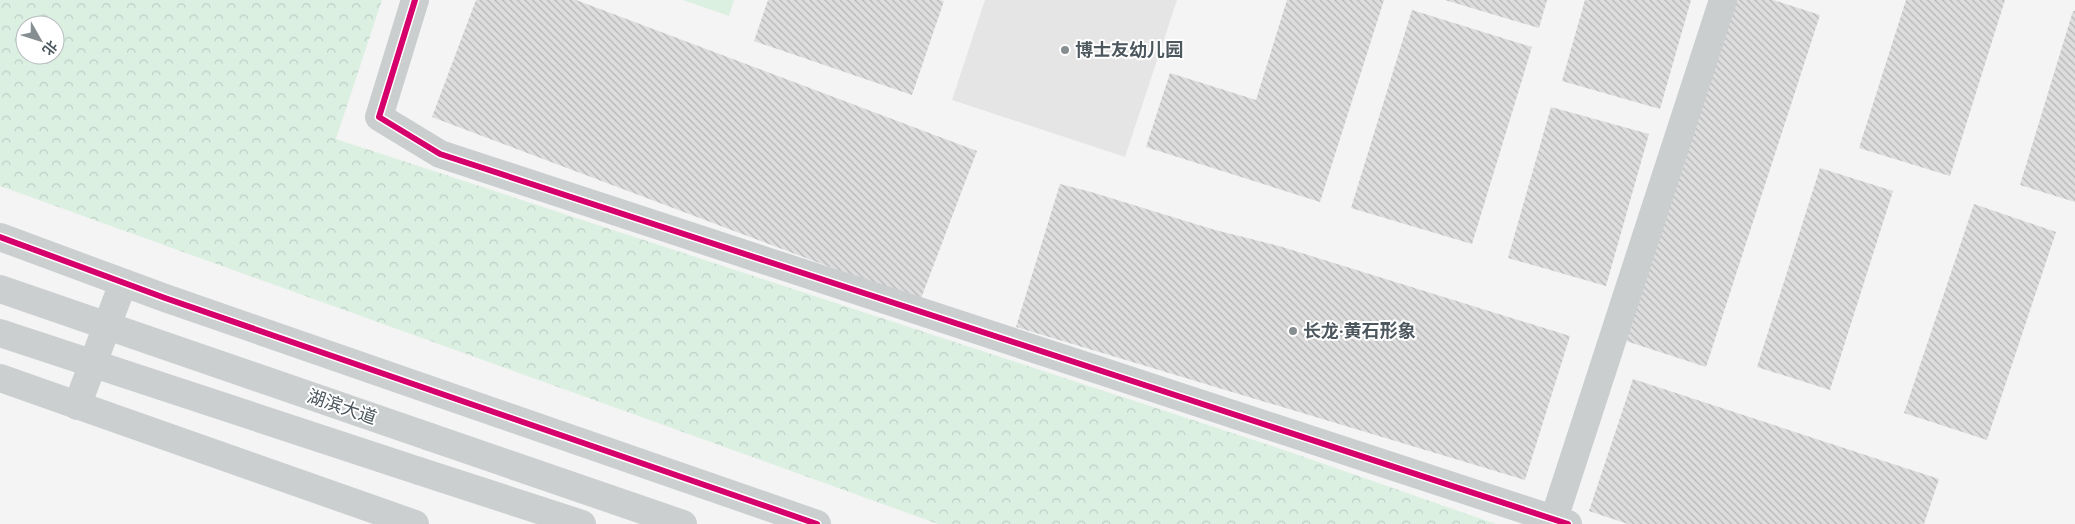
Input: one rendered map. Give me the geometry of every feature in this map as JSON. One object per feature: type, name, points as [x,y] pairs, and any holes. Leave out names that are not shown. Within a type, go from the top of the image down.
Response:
[{"type":"street","points":[[415,0],[379,117],[440,154],[1561,522],[1724,0]]},
{"type":"street","points":[[0,238],[123,283],[817,524]]},
{"type":"street","points":[[78,406],[123,283]]},
{"type":"street","name":"湖滨大道","points":[[0,289],[683,524]]},
{"type":"street","name":"湖滨大道","points":[[0,333],[582,524]]},
{"type":"street","points":[[0,378],[415,524]]},
{"type":"shaded area","name":"博士友幼儿园","points":[[985,0],[1177,0],[1125,157],[952,100]]},
{"type":"green space","points":[[0,0],[382,0],[336,139],[1284,450],[1496,524],[938,524],[0,186]]},
{"type":"green space","points":[[683,0],[734,0],[729,16]]},
{"type":"building","points":[[476,0],[576,0],[977,151],[920,301],[432,117]]},
{"type":"building","points":[[768,0],[944,1],[912,95],[754,41]]},
{"type":"building","points":[[1287,0],[1384,0],[1320,202],[1146,147],[1170,73],[1256,100]]},
{"type":"building","points":[[1445,0],[1547,0],[1539,28]]},
{"type":"building","points":[[1585,0],[1691,0],[1660,109],[1562,81]]},
{"type":"building","points":[[1736,0],[1773,0],[1820,15],[1706,367],[1626,341]]},
{"type":"building","points":[[1906,0],[2005,0],[1950,176],[1859,148]]},
{"type":"building","points":[[1412,10],[1532,47],[1472,244],[1351,208]]},
{"type":"building","points":[[2073,11],[2075,11],[2075,202],[2020,185]]},
{"type":"building","points":[[1551,107],[1649,134],[1606,286],[1508,258]]},
{"type":"building","points":[[1820,168],[1893,191],[1830,390],[1757,367]]},
{"type":"building","name":"长龙·黄石形象","points":[[1060,184],[1215,230],[1279,246],[1570,336],[1525,480],[1016,327]]},
{"type":"building","points":[[1974,204],[2056,232],[1987,440],[1904,413]]},
{"type":"building","points":[[1633,379],[1939,479],[1924,524],[1628,524],[1589,511]]},
{"type":"cycle path","points":[[415,0],[379,117],[440,154],[1568,524]]},
{"type":"cycle path","points":[[0,237],[165,298],[817,524]]},
{"type":"place","name":"博士友幼儿园","points":[[1065,50]]},
{"type":"place","name":"长龙·黄石形象","points":[[1293,331]]}]
